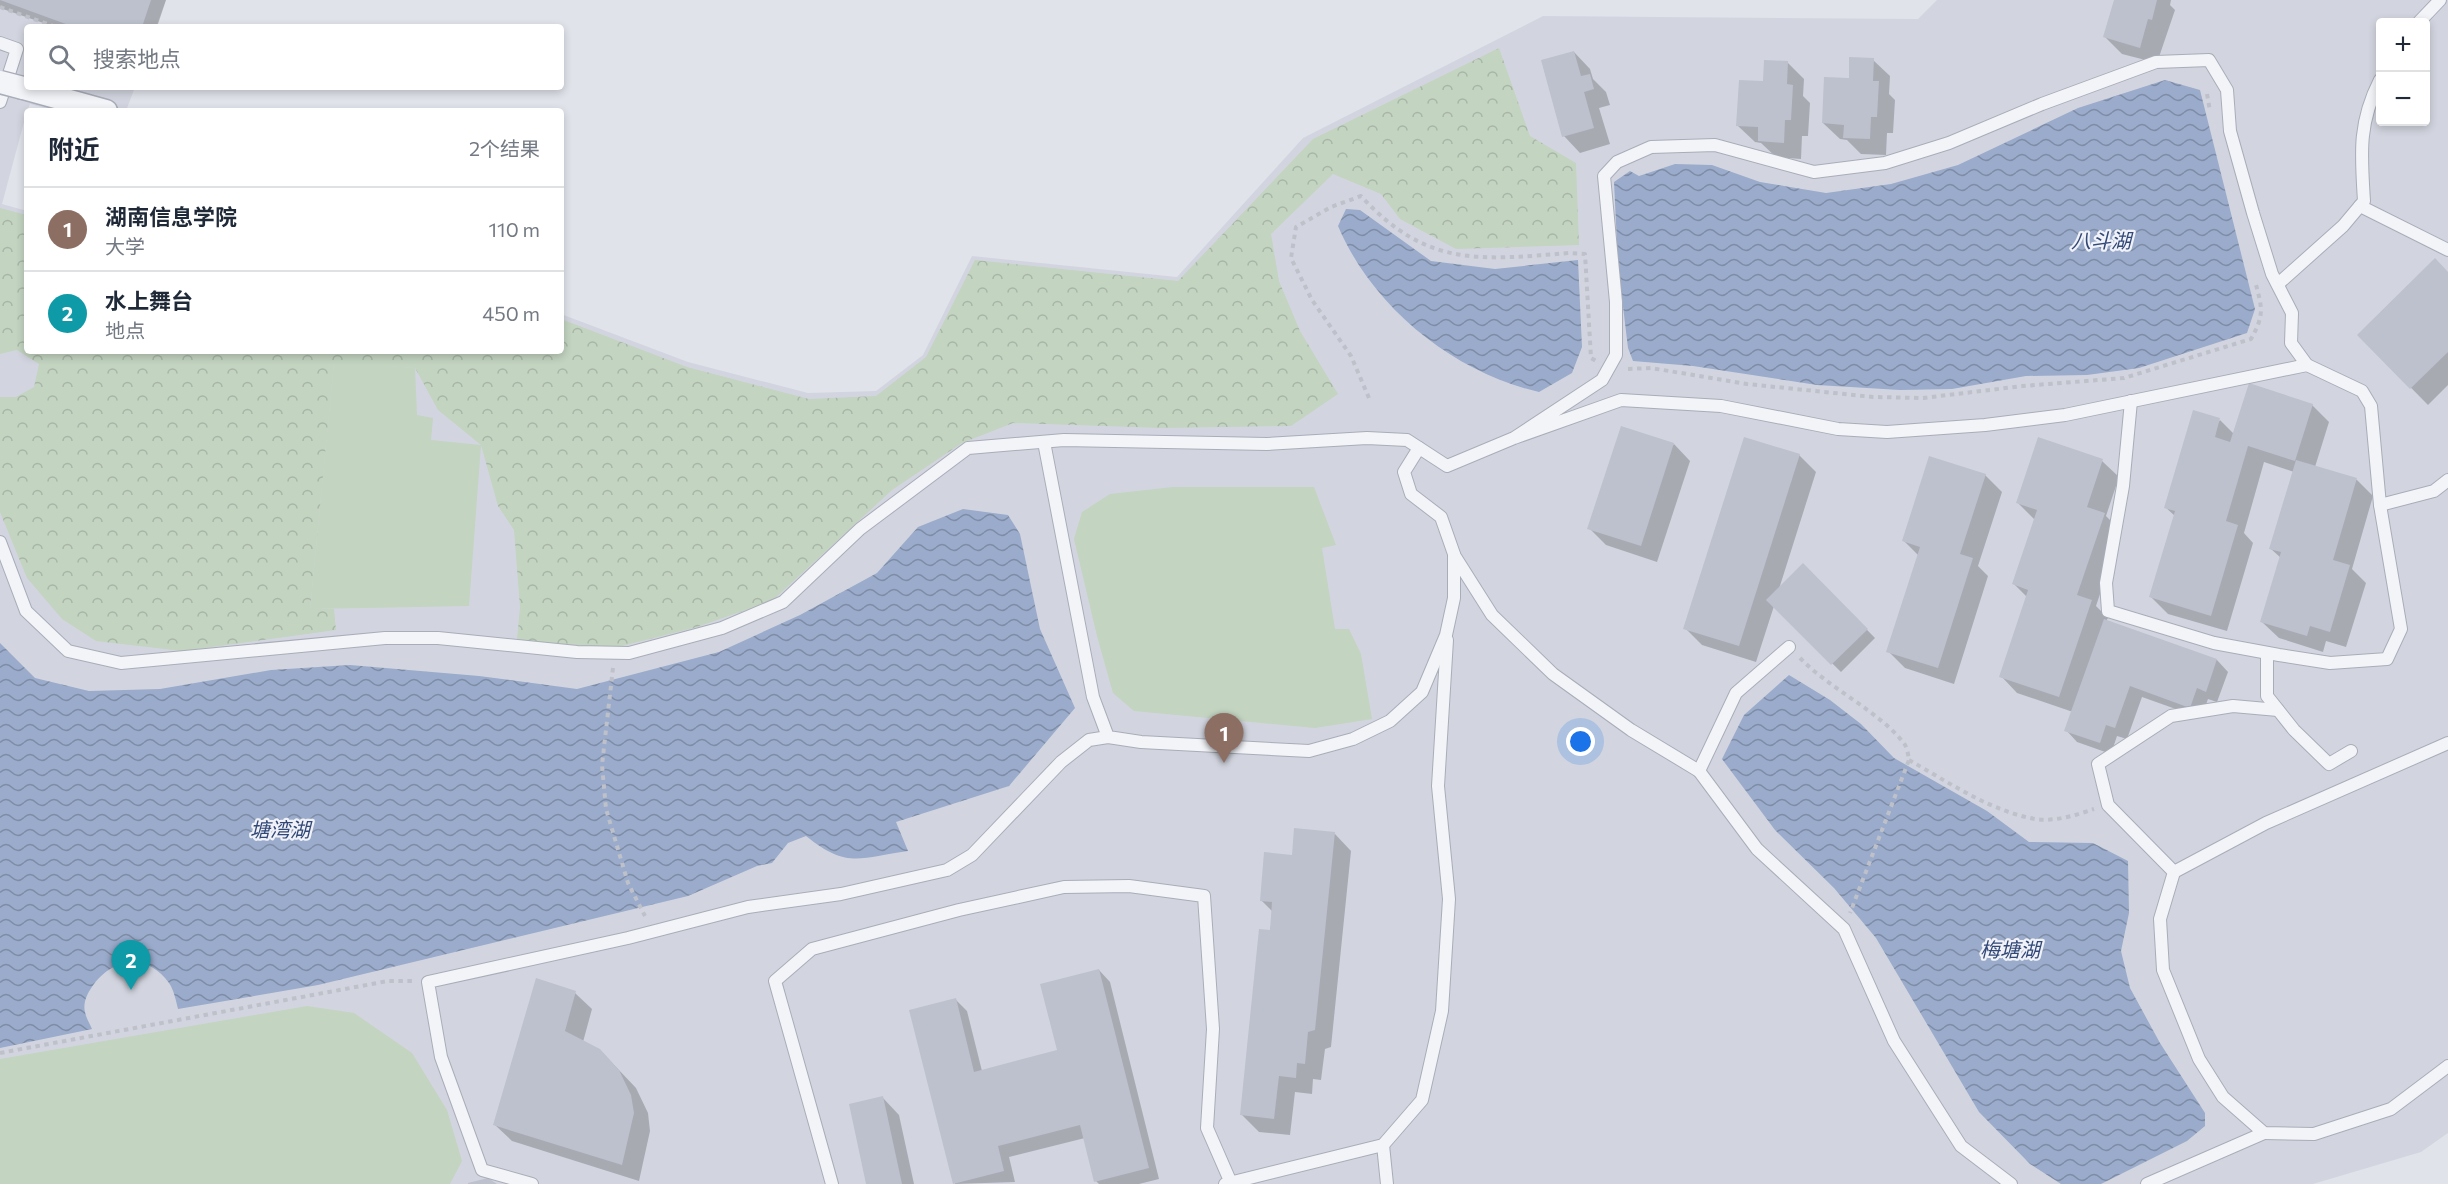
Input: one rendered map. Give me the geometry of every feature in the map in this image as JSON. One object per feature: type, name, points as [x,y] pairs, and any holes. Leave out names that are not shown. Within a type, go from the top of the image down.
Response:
[{"type":"street","points":[[0,82],[24,88]]},
{"type":"street","points":[[30,90],[95,108]]},
{"type":"lane","points":[[2422,18],[2440,0]]},
{"type":"lane","points":[[0,43],[17,49],[0,102]]},
{"type":"lane","points":[[1514,438],[1602,380],[1616,355],[1616,302],[1604,176],[1617,162],[1651,147],[1715,145],[1814,172],[1885,163],[1949,143],[2042,104],[2156,62],[2209,60],[2227,90],[2230,131],[2272,274],[2292,313],[2291,343],[2307,365],[2362,391],[2372,406],[2380,506],[2401,629],[2387,659],[2330,663],[2214,644],[2108,611],[2106,583],[2123,486],[2131,400]]},
{"type":"lane","points":[[2278,284],[2343,226],[2364,201],[2360,144],[2372,95],[2376,88]]},
{"type":"lane","points":[[2360,206],[2448,250]]},
{"type":"lane","points":[[0,542],[27,611],[68,651],[121,663],[385,638],[438,638],[577,652],[629,653],[722,628],[783,602],[860,529],[968,448],[1044,442],[1141,441],[1267,444],[1367,438],[1407,440],[1447,466],[1514,438],[1621,400],[1721,406],[1838,429],[1887,432],[2054,416],[2307,365]]},
{"type":"lane","points":[[1044,442],[1093,697],[1108,737]]},
{"type":"lane","points":[[1419,448],[1404,472],[1411,494],[1441,517],[1454,554],[1492,615],[1553,674],[1631,730],[1699,771],[1758,849],[1844,929],[1894,1041],[1961,1146],[2011,1184]]},
{"type":"lane","points":[[2380,506],[2434,491],[2448,480]]},
{"type":"lane","points":[[532,1184],[482,1170],[441,1057],[428,982],[650,932],[748,907],[841,894],[947,870],[972,855],[1060,762],[1089,740],[1108,737],[1141,742],[1309,751],[1353,739],[1390,721],[1422,692],[1446,635],[1454,597],[1454,554]]},
{"type":"lane","points":[[832,1184],[775,981],[812,949],[869,933],[1064,887],[1129,886],[1204,896],[1213,1029],[1207,1128],[1228,1183],[1383,1145],[1422,1100],[1442,1011],[1449,899],[1438,786],[1447,669],[1446,635]]},
{"type":"lane","points":[[1699,771],[1736,693],[1789,647]]},
{"type":"lane","points":[[2267,653],[2267,696],[2278,710],[2329,764],[2351,751]]},
{"type":"lane","points":[[2174,872],[2108,805],[2098,764],[2171,716],[2234,706],[2278,710]]},
{"type":"lane","points":[[2264,1133],[2223,1097],[2199,1059],[2163,970],[2160,919],[2174,872],[2266,823],[2448,743]]},
{"type":"lane","points":[[2147,1184],[2264,1133],[2314,1134],[2391,1109],[2448,1066]]},
{"type":"lane","points":[[1383,1145],[1387,1184]]},
{"type":"path","points":[[0,7],[48,24]]},
{"type":"path","points":[[2207,94],[2212,122]]},
{"type":"path","points":[[1369,398],[1351,356],[1312,300],[1291,258],[1296,227],[1331,207],[1360,196],[1376,213],[1414,239],[1439,252],[1470,258],[1569,252],[1585,254],[1591,358],[1608,370],[1651,368],[1747,384],[1903,398],[2124,378],[2251,339],[2262,319],[2262,306],[2254,278]]},
{"type":"path","points":[[1789,647],[1819,678],[1882,723],[1905,743],[1909,760],[1844,929]]},
{"type":"path","points":[[615,653],[602,765],[606,809],[628,883],[643,910],[650,932]]},
{"type":"path","points":[[1909,760],[1996,807],[2036,819],[2068,817],[2108,805]]},
{"type":"path","points":[[0,1053],[33,1045],[388,981],[428,982]]},
{"type":"shaded area","points":[[0,0],[166,0],[157,24],[24,24],[24,90],[134,90],[127,108],[44,108],[30,104],[28,108],[24,108],[24,122],[2,204],[24,210],[24,354],[564,354],[564,315],[688,362],[808,393],[876,391],[923,355],[972,256],[1177,277],[1303,138],[1543,16],[1918,19],[1937,0],[2448,0],[2448,1133],[2421,1152],[2313,1184],[0,1184]]},
{"type":"green space","points":[[1499,48],[1530,136],[1576,163],[1579,245],[1456,249],[1400,219],[1381,194],[1333,174],[1271,234],[1279,281],[1300,331],[1338,394],[1291,426],[1161,428],[1013,423],[962,443],[892,490],[772,601],[697,627],[614,648],[517,640],[520,607],[514,530],[498,506],[481,445],[438,410],[415,368],[334,363],[310,609],[334,609],[336,630],[182,651],[96,641],[62,619],[27,578],[0,512],[0,397],[16,397],[34,387],[39,364],[17,350],[0,354],[0,208],[24,214],[24,354],[564,354],[564,320],[687,367],[809,399],[876,396],[926,357],[975,260],[1178,281],[1313,139]]},
{"type":"green space","points":[[334,362],[415,368],[417,415],[433,418],[431,440],[481,445],[469,606],[310,609]]},
{"type":"green space","points":[[1173,487],[1314,487],[1336,545],[1322,548],[1335,629],[1349,629],[1361,654],[1372,719],[1315,728],[1134,711],[1113,693],[1074,539],[1082,512],[1110,494]]},
{"type":"green space","points":[[307,1006],[354,1013],[412,1053],[447,1110],[462,1161],[450,1184],[0,1184],[0,1059]]},
{"type":"water","name":"八斗湖","points":[[2165,80],[2200,90],[2255,309],[2247,333],[2139,368],[2087,375],[2026,376],[1952,389],[1900,390],[1817,385],[1693,366],[1633,361],[1628,348],[1618,265],[1614,182],[1630,171],[1639,176],[1675,164],[1712,165],[1760,182],[1826,193],[1891,184],[1958,165],[2078,108]]},
{"type":"water","points":[[1346,209],[1360,210],[1431,261],[1495,269],[1578,260],[1582,347],[1572,373],[1539,392],[1476,369],[1419,332],[1372,284],[1353,256],[1338,226]]},
{"type":"water","name":"塘湾湖","points":[[963,509],[1008,515],[1020,534],[1040,629],[1075,708],[1009,786],[896,822],[908,851],[865,858],[843,857],[832,853],[806,836],[788,843],[772,863],[757,866],[688,896],[318,985],[178,1009],[171,986],[160,973],[139,963],[117,965],[98,979],[85,1001],[84,1009],[92,1029],[0,1048],[0,643],[35,678],[89,691],[160,689],[271,670],[350,665],[479,676],[577,689],[719,652],[800,615],[877,573],[918,527]]},
{"type":"water","name":"梅塘湖","points":[[1789,675],[1830,700],[1861,724],[1894,758],[1987,811],[2029,842],[2093,843],[2128,861],[2129,913],[2121,951],[2130,988],[2160,1043],[2205,1113],[2205,1126],[2187,1141],[2101,1184],[2061,1184],[2030,1164],[1979,1112],[1876,938],[1834,888],[1775,830],[1722,759],[1744,715]]},
{"type":"building","points":[[0,0],[151,0],[143,24],[66,24]]},
{"type":"building","points":[[2114,0],[2157,0],[2152,20],[2148,19],[2140,48],[2103,37]]},
{"type":"building","points":[[1574,51],[1581,76],[1590,74],[1594,89],[1584,92],[1594,128],[1562,137],[1541,60]]},
{"type":"building","points":[[1849,57],[1874,58],[1873,81],[1879,81],[1877,117],[1871,117],[1870,139],[1843,138],[1844,125],[1822,123],[1824,77],[1849,78]]},
{"type":"building","points":[[1764,60],[1788,61],[1787,84],[1793,85],[1791,120],[1785,120],[1784,143],[1758,141],[1758,127],[1736,126],[1739,80],[1763,81]]},
{"type":"building","points":[[2435,258],[2448,272],[2448,352],[2410,389],[2357,335]]},
{"type":"building","points":[[2249,383],[2313,404],[2295,461],[2248,446],[2226,521],[2238,525],[2211,616],[2149,597],[2175,511],[2164,508],[2193,410],[2220,418],[2215,437],[2230,442]]},
{"type":"building","points":[[1621,426],[1674,443],[1641,546],[1587,529]]},
{"type":"building","points":[[1744,437],[1800,454],[1739,646],[1683,629]]},
{"type":"building","points":[[2038,437],[2103,459],[2087,507],[2105,513],[2077,595],[2092,600],[2059,697],[1999,677],[2028,590],[2012,584],[2037,510],[2016,503]]},
{"type":"building","points":[[1929,456],[1986,474],[1960,554],[1973,558],[1938,668],[1886,652],[1920,547],[1902,541]]},
{"type":"building","points":[[2296,460],[2357,478],[2333,560],[2350,565],[2330,632],[2310,626],[2307,636],[2260,622],[2281,552],[2269,549]]},
{"type":"building","points":[[1803,563],[1868,629],[1831,665],[1766,600]]},
{"type":"building","points":[[2104,619],[2217,659],[2206,692],[2197,688],[2190,708],[2130,686],[2115,728],[2106,725],[2100,743],[2064,731]]},
{"type":"building","points":[[1294,828],[1335,832],[1315,1030],[1308,1032],[1305,1064],[1297,1063],[1296,1078],[1279,1076],[1274,1119],[1240,1115],[1259,929],[1270,930],[1272,902],[1260,901],[1264,852],[1292,855]]},
{"type":"building","points":[[1099,969],[1149,1168],[1094,1182],[1080,1125],[998,1146],[1004,1171],[953,1184],[909,1010],[956,998],[974,1072],[1057,1050],[1040,984]]},
{"type":"building","points":[[536,978],[576,991],[565,1031],[600,1049],[619,1070],[631,1095],[634,1113],[622,1165],[493,1125]]},
{"type":"building","points":[[883,1096],[902,1184],[866,1184],[849,1104]]},
{"type":"building","points":[[488,1178],[497,1184],[468,1184],[468,1183]]},
{"type":"place","name":"湖南信息学院","points":[[1224,763]]},
{"type":"place","name":"水上舞台","points":[[131,990]]}]
